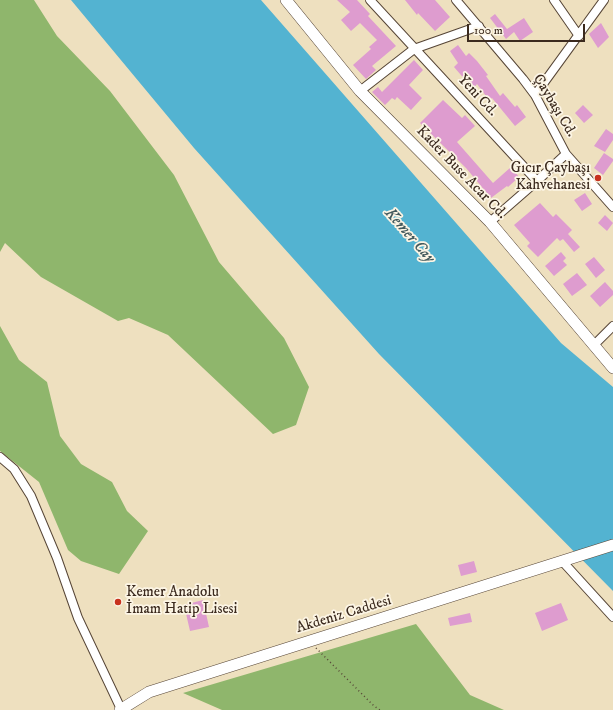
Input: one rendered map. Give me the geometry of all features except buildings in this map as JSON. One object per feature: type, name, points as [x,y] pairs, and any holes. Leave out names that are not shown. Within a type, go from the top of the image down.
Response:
[{"type":"street","name":"Kader Buse Acar Cd.","points":[[286,0],[360,91],[490,222],[613,368]]},
{"type":"street","name":"Yeni Cd.","points":[[370,0],[537,181]]},
{"type":"street","name":"Çaybaşı Cd.","points":[[456,0],[479,26],[534,95],[566,154],[613,207]]},
{"type":"street","points":[[554,0],[579,36]]},
{"type":"street","points":[[534,95],[579,36],[604,0]]},
{"type":"street","points":[[360,91],[414,49],[479,26]]},
{"type":"street","points":[[490,222],[566,154]]},
{"type":"street","points":[[594,345],[613,326]]},
{"type":"street","points":[[0,457],[14,469],[31,496],[57,558],[78,618],[120,710]]},
{"type":"street","name":"Akdeniz Caddesi","points":[[120,710],[149,692],[613,545]]},
{"type":"street","points":[[563,562],[613,617]]},
{"type":"path","points":[[310,641],[374,706],[380,710]]},
{"type":"green space","points":[[0,0],[34,0],[57,36],[110,91],[174,175],[219,262],[284,338],[309,387],[296,425],[273,434],[168,335],[129,318],[118,321],[41,277],[5,243],[0,252]]},
{"type":"green space","points":[[0,326],[19,360],[47,382],[60,436],[81,464],[112,482],[127,511],[148,531],[119,574],[81,561],[68,550],[39,482],[0,451]]},
{"type":"green space","points":[[416,624],[470,695],[504,710],[222,710],[183,693]]},
{"type":"water","name":"Kemer Cay","points":[[71,0],[261,0],[561,343],[613,387],[613,591],[379,354],[194,148]]},
{"type":"place","name":"Gıcır Çaybaşı Kahvehanesi","points":[[598,178]]},
{"type":"place","name":"Kemer Anadolu İmam Hatip Lisesi","points":[[118,602]]}]
